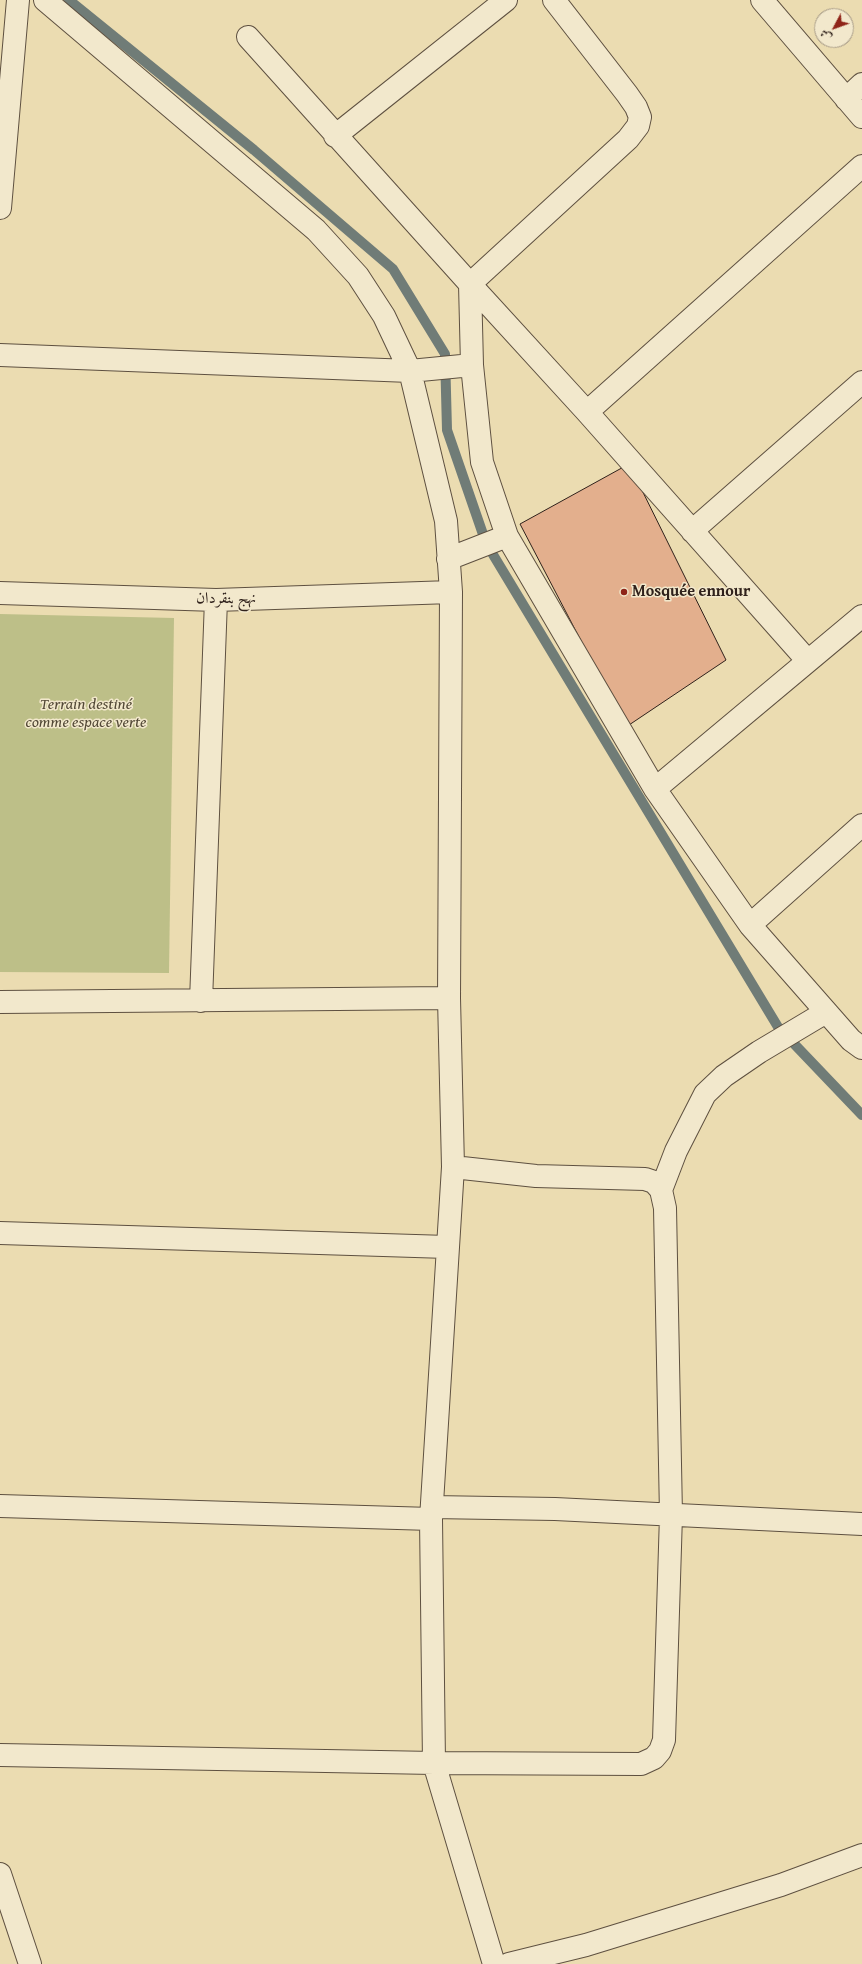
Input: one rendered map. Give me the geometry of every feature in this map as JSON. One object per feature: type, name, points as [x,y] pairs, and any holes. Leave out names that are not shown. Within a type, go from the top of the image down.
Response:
[{"type":"street","points":[[0,208],[18,0]]},
{"type":"street","points":[[46,0],[316,230],[358,276],[384,316],[410,371],[446,521],[451,592],[449,998],[453,1167],[432,1513],[434,1763],[494,1964]]},
{"type":"street","points":[[335,136],[506,0]]},
{"type":"street","points":[[554,0],[636,107],[640,117],[638,126],[628,139],[470,284],[472,365],[482,462],[507,536],[655,789],[750,925],[826,1012],[858,1039]]},
{"type":"street","points":[[762,0],[862,117]]},
{"type":"street","points":[[248,37],[335,136],[587,412],[807,660]]},
{"type":"street","points":[[846,99],[862,84]]},
{"type":"street","points":[[587,412],[862,166]]},
{"type":"street","points":[[0,354],[410,371],[472,365]]},
{"type":"street","points":[[692,531],[862,382]]},
{"type":"street","points":[[448,559],[507,536]]},
{"type":"street","name":"نهج بنقردان","points":[[0,593],[216,600],[451,592]]},
{"type":"street","points":[[201,1001],[216,600]]},
{"type":"street","points":[[655,789],[807,660],[862,616]]},
{"type":"street","points":[[750,925],[862,825]]},
{"type":"street","points":[[0,1002],[449,998]]},
{"type":"street","points":[[661,1190],[676,1151],[705,1094],[724,1076],[753,1056],[826,1012]]},
{"type":"street","points":[[0,1755],[434,1763],[641,1764],[654,1758],[660,1751],[664,1740],[671,1515],[665,1208],[661,1190],[654,1182],[645,1179],[536,1176],[453,1167]]},
{"type":"street","points":[[0,1233],[447,1247]]},
{"type":"street","points":[[0,1506],[432,1513],[555,1509],[862,1524]]},
{"type":"street","points":[[509,1964],[609,1938],[781,1885],[862,1855]]},
{"type":"street","points":[[0,1874],[30,1964]]},
{"type":"green space","name":"Terrain destiné comme espace verte","points":[[0,614],[174,618],[169,973],[0,972]]},
{"type":"building","name":"Mosquée ennour","points":[[629,464],[726,660],[626,727],[520,524]]},
{"type":"waterway","points":[[69,0],[254,150],[393,269],[445,354],[447,430],[486,543],[778,1027],[862,1115]]},
{"type":"place","name":"Mosquée ennour","points":[[624,592]]}]
